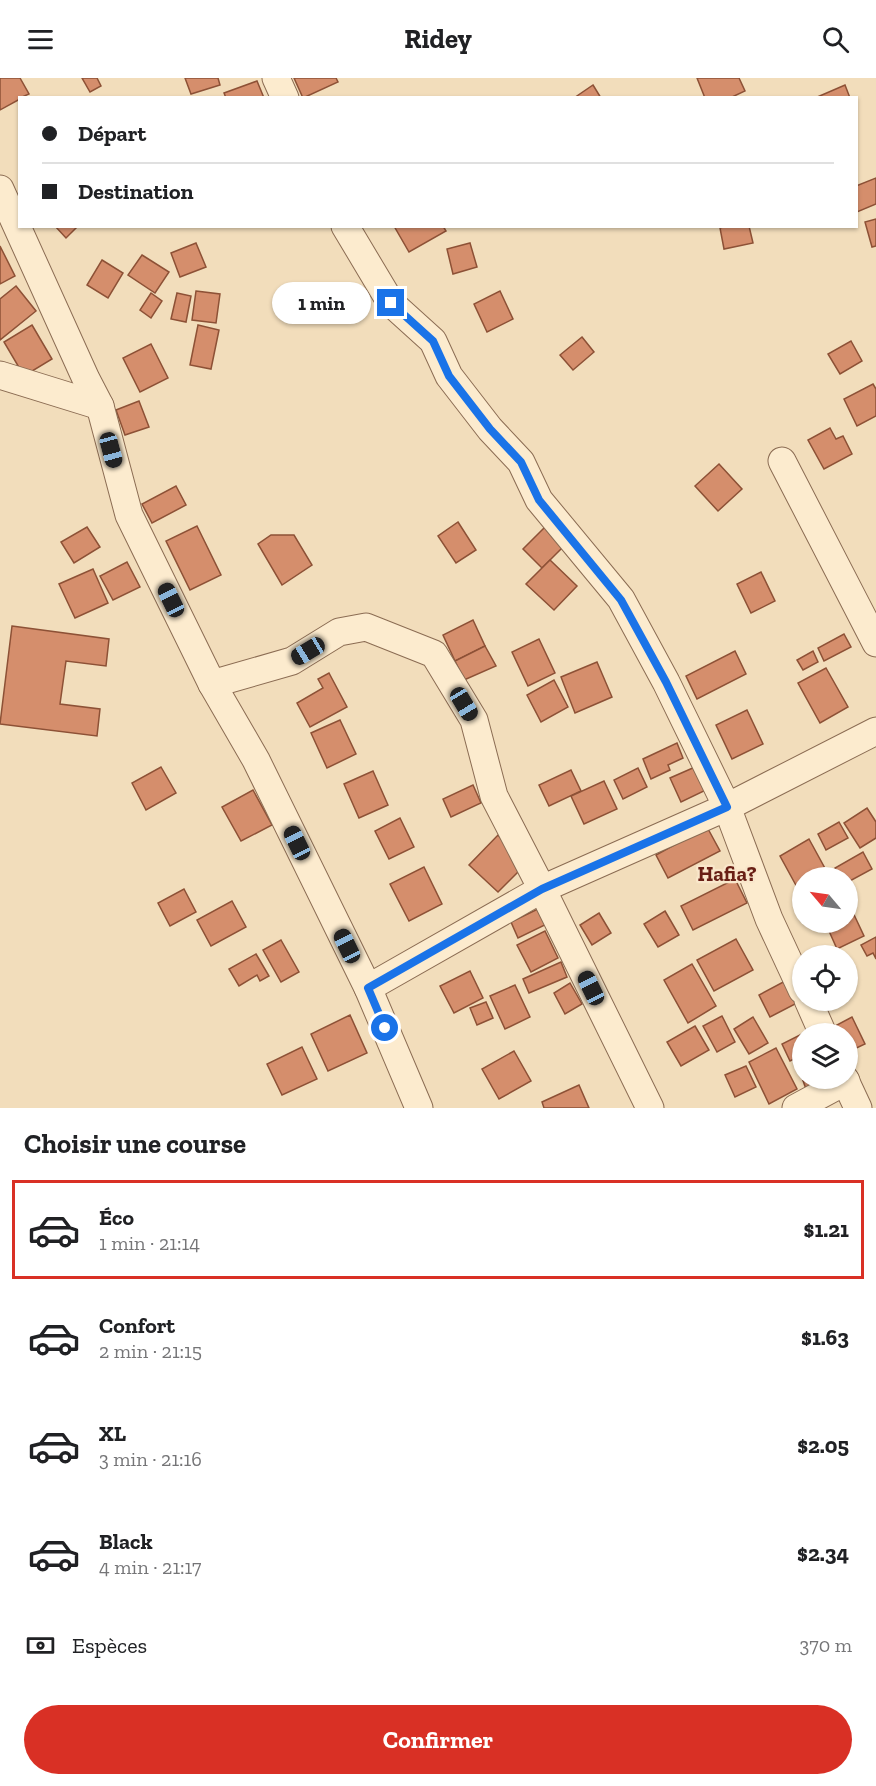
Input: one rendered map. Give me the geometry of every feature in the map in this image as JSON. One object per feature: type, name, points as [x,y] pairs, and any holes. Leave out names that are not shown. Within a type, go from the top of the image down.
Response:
[{"type":"street","points":[[276,78],[284,96]]},
{"type":"street","points":[[0,189],[86,380],[100,406],[129,515],[212,684],[256,760],[368,988],[419,1108]]},
{"type":"street","points":[[346,228],[391,303],[433,341],[449,376],[490,429],[521,462],[539,500],[621,600],[666,682],[727,807],[769,920],[792,969]]},
{"type":"street","points":[[0,375],[100,406]]},
{"type":"street","points":[[782,461],[876,644]]},
{"type":"street","points":[[212,684],[292,661],[339,632],[366,627],[434,654],[474,720],[494,796],[650,1108]]},
{"type":"street","points":[[368,988],[542,889],[727,807],[876,731]]},
{"type":"street","points":[[796,1108],[856,1092]]},
{"type":"building","points":[[0,78],[20,78],[29,94],[18,96],[18,100],[0,110]]},
{"type":"building","points":[[82,78],[97,78],[101,86],[90,92]]},
{"type":"building","points":[[185,78],[218,78],[220,85],[191,94]]},
{"type":"building","points":[[294,78],[336,78],[338,82],[307,96],[302,96]]},
{"type":"building","points":[[697,78],[739,78],[745,91],[734,96],[704,96]]},
{"type":"building","points":[[257,81],[263,96],[225,96],[224,93]]},
{"type":"building","points":[[593,85],[600,96],[577,96]]},
{"type":"building","points":[[845,85],[849,96],[820,96]]},
{"type":"building","points":[[876,178],[876,204],[858,212],[858,185]]},
{"type":"building","points":[[876,219],[876,246],[872,247],[865,222]]},
{"type":"building","points":[[57,228],[76,228],[66,238]]},
{"type":"building","points":[[395,228],[444,228],[446,231],[409,252]]},
{"type":"building","points":[[720,228],[749,228],[753,243],[724,249]]},
{"type":"building","points":[[196,243],[206,267],[180,277],[171,253]]},
{"type":"building","points":[[470,243],[477,267],[453,274],[447,249]]},
{"type":"building","points":[[0,246],[15,276],[0,284]]},
{"type":"building","points":[[142,255],[169,272],[155,293],[128,275]]},
{"type":"building","points":[[102,260],[123,273],[108,298],[87,285]]},
{"type":"building","points":[[16,286],[36,311],[0,340],[0,299]]},
{"type":"building","points":[[196,291],[220,294],[216,323],[192,320]]},
{"type":"building","points":[[500,291],[513,319],[487,332],[474,304]]},
{"type":"building","points":[[151,293],[162,301],[151,318],[140,310]]},
{"type":"building","points":[[177,293],[191,296],[186,322],[171,319]]},
{"type":"building","points":[[32,325],[52,359],[24,376],[4,342]]},
{"type":"building","points":[[198,325],[219,330],[211,369],[190,365]]},
{"type":"building","points":[[582,337],[594,352],[573,370],[560,355]]},
{"type":"building","points":[[851,341],[862,361],[840,374],[828,354]]},
{"type":"building","points":[[151,344],[168,378],[140,392],[123,358]]},
{"type":"building","points":[[873,384],[876,389],[876,416],[857,426],[844,399]]},
{"type":"building","points":[[139,401],[149,427],[125,435],[116,410]]},
{"type":"building","points":[[830,428],[836,439],[843,436],[852,454],[824,469],[808,440]]},
{"type":"building","points":[[719,464],[742,489],[718,511],[695,486]]},
{"type":"building","points":[[176,486],[186,505],[152,523],[142,504]]},
{"type":"building","points":[[458,522],[476,550],[456,563],[438,536]]},
{"type":"building","points":[[549,523],[568,542],[542,568],[523,549]]},
{"type":"building","points":[[197,526],[221,575],[190,590],[166,541]]},
{"type":"building","points":[[87,527],[100,547],[74,563],[61,542]]},
{"type":"building","points":[[271,535],[294,535],[312,565],[282,585],[258,544]]},
{"type":"building","points":[[550,560],[577,586],[554,610],[526,584]]},
{"type":"building","points":[[127,562],[140,587],[113,600],[100,576]]},
{"type":"building","points":[[93,569],[108,603],[75,618],[59,584]]},
{"type":"building","points":[[761,572],[775,601],[751,613],[737,584]]},
{"type":"building","points":[[473,620],[485,646],[455,661],[443,635]]},
{"type":"building","points":[[12,626],[109,639],[106,666],[66,661],[60,704],[100,709],[97,736],[0,724]]},
{"type":"building","points":[[844,634],[851,647],[824,661],[818,648]]},
{"type":"building","points":[[539,639],[555,673],[528,686],[512,652]]},
{"type":"building","points":[[485,646],[496,666],[464,680],[455,661]]},
{"type":"building","points":[[735,651],[746,674],[697,699],[686,676]]},
{"type":"building","points":[[813,651],[818,662],[803,670],[797,660]]},
{"type":"building","points":[[597,662],[612,697],[575,713],[561,677]]},
{"type":"building","points":[[826,668],[848,707],[820,723],[798,683]]},
{"type":"building","points":[[329,673],[347,707],[310,727],[297,703],[323,688],[318,679]]},
{"type":"building","points":[[554,680],[568,707],[541,722],[527,695]]},
{"type":"building","points":[[747,710],[763,744],[732,759],[716,725]]},
{"type":"building","points":[[340,720],[356,754],[327,768],[311,733]]},
{"type":"building","points":[[677,743],[683,758],[668,765],[670,770],[651,779],[643,759]]},
{"type":"building","points":[[161,767],[176,793],[146,810],[132,783]]},
{"type":"building","points":[[695,767],[706,790],[681,802],[670,778]]},
{"type":"building","points":[[638,768],[647,787],[623,799],[614,780]]},
{"type":"building","points":[[571,770],[581,791],[549,806],[539,785]]},
{"type":"building","points":[[373,771],[388,805],[359,818],[344,784]]},
{"type":"building","points":[[604,781],[617,809],[584,824],[571,796]]},
{"type":"building","points":[[473,785],[481,803],[451,817],[443,799]]},
{"type":"building","points":[[253,790],[272,825],[241,841],[222,807]]},
{"type":"building","points":[[867,808],[876,822],[876,838],[860,848],[844,823]]},
{"type":"building","points":[[400,818],[414,847],[389,859],[375,831]]},
{"type":"building","points":[[839,822],[848,838],[826,850],[818,834]]},
{"type":"building","points":[[707,827],[720,851],[668,878],[656,855]]},
{"type":"building","points":[[498,835],[524,866],[498,892],[469,865]]},
{"type":"building","points":[[809,839],[824,867],[792,867],[792,878],[780,856]]},
{"type":"building","points":[[863,852],[872,869],[858,877],[858,867],[837,867]]},
{"type":"building","points":[[424,867],[442,904],[409,921],[390,884]]},
{"type":"building","points":[[735,879],[747,903],[693,930],[681,906]]},
{"type":"building","points":[[184,889],[196,912],[170,926],[158,903]]},
{"type":"building","points":[[232,901],[246,927],[211,946],[197,920]]},
{"type":"building","points":[[542,907],[549,923],[518,938],[511,922]]},
{"type":"building","points":[[665,911],[679,935],[658,947],[644,924]]},
{"type":"building","points":[[599,913],[611,933],[592,945],[580,925]]},
{"type":"building","points":[[858,923],[864,936],[845,945],[835,945],[830,933],[858,933]]},
{"type":"building","points":[[545,931],[558,958],[531,972],[517,945]]},
{"type":"building","points":[[876,937],[876,959],[873,953],[867,956],[861,945]]},
{"type":"building","points":[[736,939],[753,970],[714,991],[697,960]]},
{"type":"building","points":[[281,940],[299,972],[281,982],[263,950]]},
{"type":"building","points":[[256,954],[269,976],[260,981],[257,975],[239,986],[229,969]]},
{"type":"building","points":[[561,962],[567,977],[529,993],[523,979]]},
{"type":"building","points":[[692,964],[716,1006],[688,1023],[664,980]]},
{"type":"building","points":[[470,971],[483,998],[454,1013],[440,986]]},
{"type":"building","points":[[787,980],[792,989],[792,1006],[770,1017],[759,995]]},
{"type":"building","points":[[570,983],[582,1004],[565,1014],[554,993]]},
{"type":"building","points":[[515,985],[530,1017],[505,1029],[490,996]]},
{"type":"building","points":[[486,1002],[493,1018],[477,1025],[470,1008]]},
{"type":"building","points":[[350,1015],[367,1053],[328,1071],[311,1034]]},
{"type":"building","points":[[722,1016],[735,1042],[717,1052],[703,1026]]},
{"type":"building","points":[[753,1017],[768,1043],[749,1054],[734,1029]]},
{"type":"building","points":[[852,1017],[855,1023],[841,1023]]},
{"type":"building","points":[[695,1026],[709,1050],[681,1066],[667,1042]]},
{"type":"building","points":[[858,1029],[865,1044],[858,1047]]},
{"type":"building","points":[[792,1039],[792,1060],[790,1061],[782,1044]]},
{"type":"building","points":[[302,1047],[317,1079],[282,1095],[267,1064]]},
{"type":"building","points":[[776,1048],[792,1079],[792,1089],[797,1089],[769,1104],[749,1062]]},
{"type":"building","points":[[514,1051],[531,1081],[499,1099],[482,1069]]},
{"type":"building","points":[[746,1066],[756,1087],[735,1097],[725,1075]]},
{"type":"building","points":[[579,1085],[589,1108],[544,1108],[542,1102]]},
{"type":"district","name":"Hafia?","points":[[727,874]]},
{"type":"route","points":[[385,1028],[368,988],[542,889],[727,807],[666,682],[621,600],[539,500],[521,462],[490,429],[449,376],[433,341],[391,303]]}]
